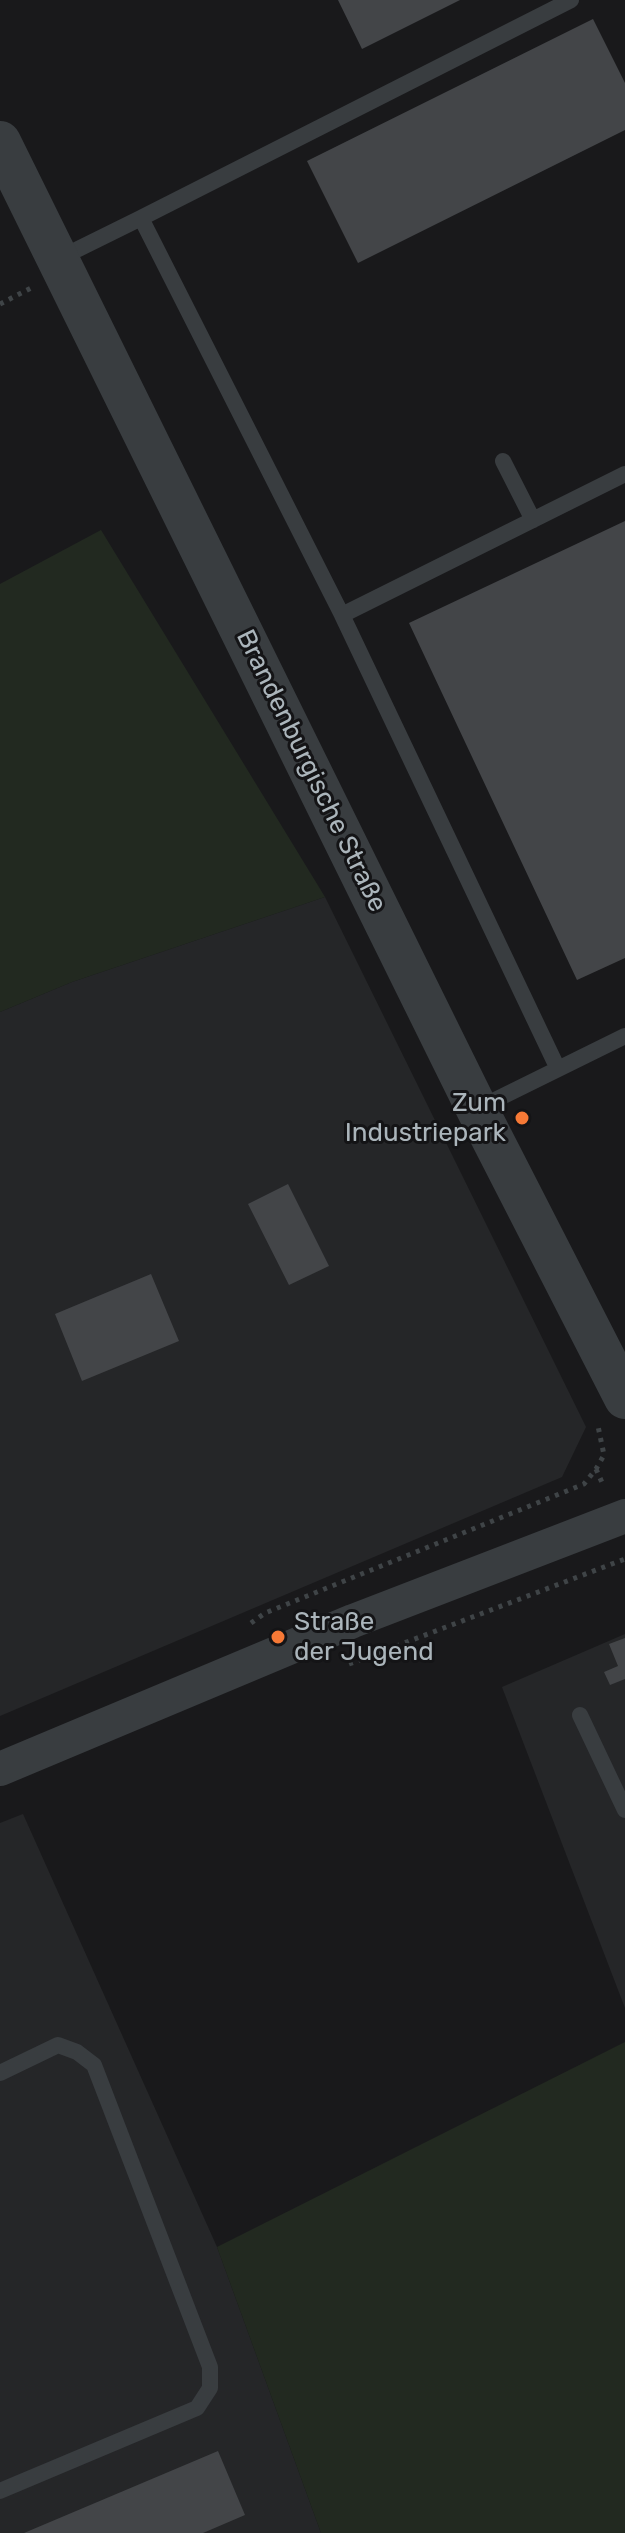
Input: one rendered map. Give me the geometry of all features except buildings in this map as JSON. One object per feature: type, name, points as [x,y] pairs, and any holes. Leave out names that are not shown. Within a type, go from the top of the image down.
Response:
[{"type":"street","name":"Brandenburgische Straße","points":[[0,142],[477,1109],[625,1398]]},
{"type":"street","points":[[0,1769],[367,1616],[625,1516]]},
{"type":"lane","points":[[58,260],[571,0]]},
{"type":"lane","points":[[141,218],[342,615],[558,1069]]},
{"type":"lane","points":[[503,461],[533,520]]},
{"type":"lane","points":[[342,615],[625,474]]},
{"type":"lane","points":[[477,1109],[625,1036]]},
{"type":"lane","points":[[580,1715],[625,1810]]},
{"type":"lane","points":[[0,2073],[58,2045],[77,2052],[94,2065],[210,2367],[210,2388],[197,2408],[0,2491]]},
{"type":"path","points":[[338,1668],[625,1559]]},
{"type":"shaded area","points":[[101,530],[325,897],[72,982],[0,1012],[0,584]]},
{"type":"shaded area","points":[[325,897],[586,1427],[562,1477],[0,1716],[0,1012],[72,982]]},
{"type":"shaded area","points":[[625,1634],[625,2008],[502,1687]]},
{"type":"shaded area","points":[[23,1814],[217,2247],[321,2533],[0,2533],[0,1823]]},
{"type":"shaded area","points":[[625,2042],[625,2533],[321,2533],[217,2247]]},
{"type":"place","name":"Zum Industriepark","points":[[522,1118]]},
{"type":"place","name":"Straße der Jugend","points":[[278,1637]]}]
